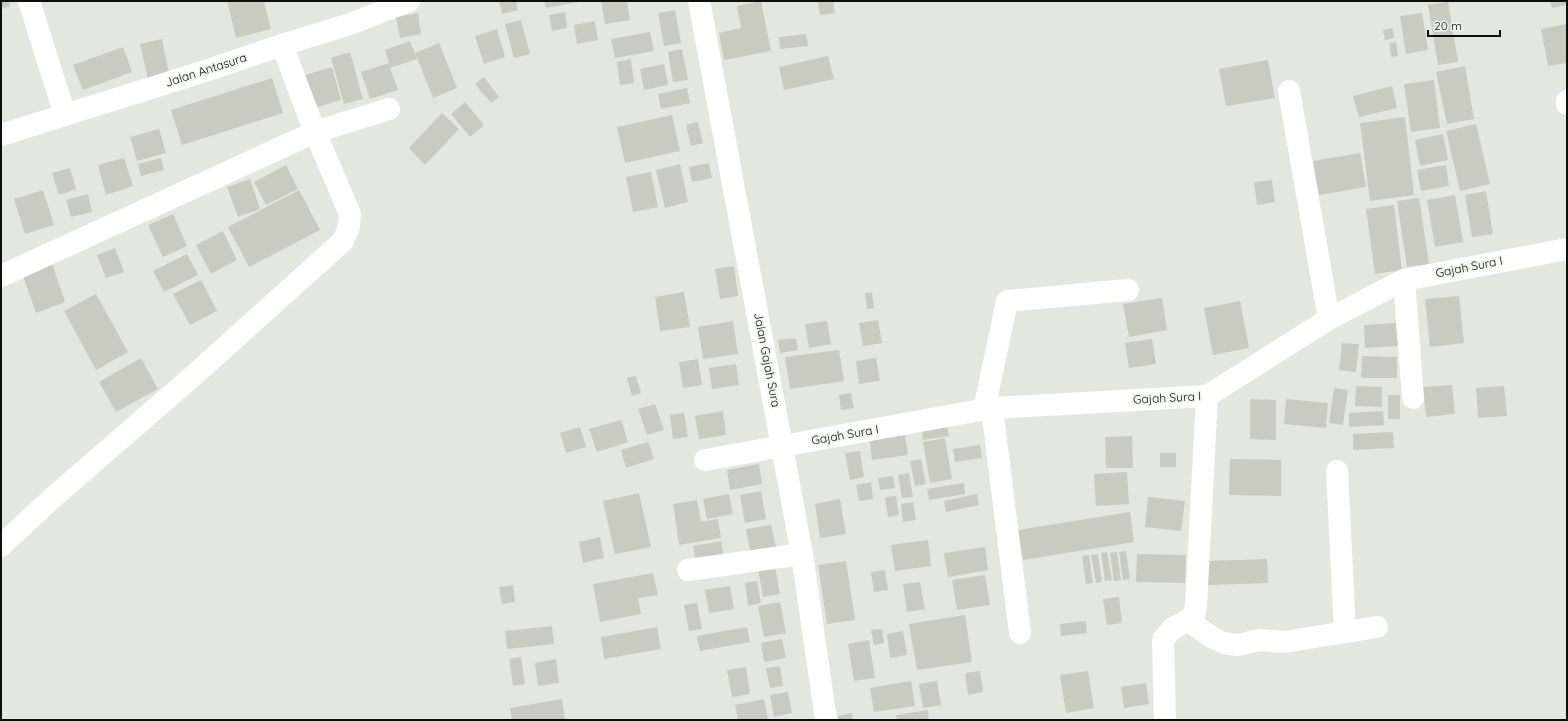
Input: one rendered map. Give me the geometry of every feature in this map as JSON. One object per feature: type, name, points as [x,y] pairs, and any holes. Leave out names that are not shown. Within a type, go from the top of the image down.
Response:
[{"type":"street","points":[[29,1],[65,115]]},
{"type":"street","name":"Jalan Antasura","points":[[1,135],[350,24],[409,1]]},
{"type":"street","name":"Jalan Gajah Sura","points":[[699,1],[802,554],[826,720]]},
{"type":"street","points":[[1,546],[49,501],[201,369],[343,241],[348,227],[350,214],[314,132],[282,45]]},
{"type":"street","points":[[1288,91],[1329,319]]},
{"type":"street","points":[[1,276],[314,132],[389,109]]},
{"type":"street","name":"Gajah Sura I","points":[[706,460],[988,409],[1207,396],[1329,319],[1404,280],[1567,249]]},
{"type":"street","points":[[1404,280],[1413,398]]},
{"type":"street","points":[[1020,633],[988,409],[1007,301],[1128,290]]},
{"type":"street","points":[[1165,720],[1163,640],[1172,629],[1194,617],[1196,606],[1207,396]]},
{"type":"street","points":[[1337,471],[1345,632]]},
{"type":"street","points":[[688,570],[802,554]]},
{"type":"street","points":[[1187,620],[1213,638],[1238,645],[1259,640],[1284,642],[1376,627]]},
{"type":"building","points":[[1,1],[9,1],[10,6],[1,9]]},
{"type":"building","points":[[227,1],[264,1],[271,29],[236,38]]},
{"type":"building","points":[[499,1],[516,1],[518,10],[502,14]]},
{"type":"building","points":[[544,1],[579,1],[579,2],[546,8]]},
{"type":"building","points":[[601,1],[627,1],[630,20],[605,24]]},
{"type":"building","points":[[761,1],[771,51],[724,60],[719,33],[741,28],[737,6]]},
{"type":"building","points":[[818,1],[833,1],[835,13],[820,15]]},
{"type":"building","points":[[1550,1],[1567,1],[1567,5],[1552,8]]},
{"type":"building","points":[[1448,2],[1458,62],[1438,65],[1428,5]]},
{"type":"building","points":[[675,10],[681,43],[664,46],[658,13]]},
{"type":"building","points":[[565,12],[567,28],[552,31],[549,15]]},
{"type":"building","points":[[418,13],[421,34],[400,38],[396,17]]},
{"type":"building","points":[[1422,13],[1428,50],[1406,54],[1400,16]]},
{"type":"building","points":[[521,20],[530,54],[514,58],[505,24]]},
{"type":"building","points":[[595,21],[598,40],[577,44],[574,25]]},
{"type":"building","points":[[1567,24],[1567,63],[1548,66],[1541,29]]},
{"type":"building","points":[[1392,28],[1395,38],[1385,40],[1383,30]]},
{"type":"building","points":[[497,29],[505,57],[484,64],[475,36]]},
{"type":"building","points":[[650,32],[654,51],[615,58],[611,39]]},
{"type":"building","points":[[806,34],[808,46],[780,49],[779,37]]},
{"type":"building","points":[[162,39],[169,74],[148,79],[140,44]]},
{"type":"building","points":[[410,41],[417,59],[390,68],[398,90],[370,99],[361,72],[389,63],[385,50]]},
{"type":"building","points":[[1396,42],[1398,56],[1391,57],[1389,43]]},
{"type":"building","points":[[439,43],[457,88],[433,98],[415,53]]},
{"type":"building","points":[[123,47],[132,72],[83,90],[73,65]]},
{"type":"building","points":[[682,49],[688,80],[673,82],[668,52]]},
{"type":"building","points":[[350,52],[363,99],[344,104],[331,58]]},
{"type":"building","points":[[828,56],[834,79],[784,90],[779,67]]},
{"type":"building","points":[[631,59],[634,83],[620,85],[617,62]]},
{"type":"building","points":[[1268,60],[1275,98],[1226,106],[1219,69]]},
{"type":"building","points":[[664,64],[668,85],[644,90],[640,69]]},
{"type":"building","points":[[1465,66],[1474,119],[1447,124],[1436,72]]},
{"type":"building","points":[[332,67],[341,100],[314,108],[305,75]]},
{"type":"building","points":[[484,77],[499,97],[491,103],[475,84]]},
{"type":"building","points":[[272,78],[283,113],[182,145],[171,110]]},
{"type":"building","points":[[1434,80],[1440,128],[1411,132],[1404,84]]},
{"type":"building","points":[[1392,86],[1397,108],[1359,117],[1353,96]]},
{"type":"building","points":[[687,88],[690,103],[661,109],[658,94]]},
{"type":"building","points":[[465,102],[484,125],[470,137],[451,114]]},
{"type":"building","points":[[442,113],[459,129],[425,165],[409,148]]},
{"type":"building","points":[[672,115],[680,151],[625,163],[617,127]]},
{"type":"building","points":[[1405,117],[1414,195],[1370,201],[1360,123]]},
{"type":"building","points":[[698,122],[703,143],[691,146],[686,125]]},
{"type":"building","points":[[1476,124],[1490,184],[1460,191],[1446,131]]},
{"type":"building","points":[[159,129],[166,153],[137,161],[130,137]]},
{"type":"building","points":[[1443,134],[1448,160],[1420,166],[1415,140]]},
{"type":"building","points":[[1360,153],[1366,187],[1319,195],[1313,161]]},
{"type":"building","points":[[124,158],[133,186],[106,195],[98,165]]},
{"type":"building","points":[[161,158],[164,170],[141,176],[138,164]]},
{"type":"building","points":[[709,163],[712,178],[692,182],[689,167]]},
{"type":"building","points":[[680,164],[688,202],[665,208],[656,170]]},
{"type":"building","points":[[286,165],[298,189],[266,205],[254,182]]},
{"type":"building","points":[[1446,165],[1449,186],[1421,191],[1417,170]]},
{"type":"building","points":[[70,168],[76,189],[59,195],[52,173]]},
{"type":"building","points":[[651,172],[658,207],[633,212],[626,177]]},
{"type":"building","points":[[250,179],[260,209],[238,217],[227,187]]},
{"type":"building","points":[[1272,180],[1275,202],[1257,205],[1254,182]]},
{"type":"building","points":[[43,190],[54,225],[25,234],[14,199]]},
{"type":"building","points":[[299,190],[320,230],[249,267],[228,227]]},
{"type":"building","points":[[1486,191],[1493,234],[1472,237],[1465,195]]},
{"type":"building","points":[[88,194],[92,212],[71,217],[66,200]]},
{"type":"building","points":[[1455,195],[1463,242],[1435,247],[1427,200]]},
{"type":"building","points":[[1419,198],[1429,264],[1407,267],[1397,201]]},
{"type":"building","points":[[1394,205],[1402,270],[1375,274],[1366,209]]},
{"type":"building","points":[[173,214],[187,246],[163,257],[148,225]]},
{"type":"building","points":[[223,231],[237,260],[211,274],[196,245]]},
{"type":"building","points":[[115,248],[124,272],[106,278],[97,255]]},
{"type":"building","points":[[187,254],[198,275],[164,292],[153,271]]},
{"type":"building","points":[[51,260],[65,302],[36,313],[21,270]]},
{"type":"building","points":[[734,266],[738,296],[720,299],[715,269]]},
{"type":"building","points":[[201,280],[217,311],[190,325],[173,294]]},
{"type":"building","points":[[684,292],[690,327],[660,331],[655,297]]},
{"type":"building","points":[[872,292],[874,308],[867,309],[865,293]]},
{"type":"building","points":[[96,294],[128,352],[96,370],[64,311]]},
{"type":"building","points":[[1459,296],[1464,343],[1430,347],[1425,299]]},
{"type":"building","points":[[1162,298],[1167,330],[1129,337],[1123,304]]},
{"type":"building","points":[[1240,301],[1249,348],[1213,355],[1204,308]]},
{"type":"building","points":[[878,320],[882,343],[863,346],[859,323]]},
{"type":"building","points":[[733,321],[738,354],[703,359],[698,327]]},
{"type":"building","points":[[827,321],[831,344],[809,348],[805,324]]},
{"type":"building","points":[[1396,323],[1398,346],[1365,348],[1364,325]]},
{"type":"building","points":[[796,338],[798,350],[780,353],[778,340]]},
{"type":"building","points":[[1152,339],[1156,364],[1129,368],[1125,343]]},
{"type":"building","points":[[1342,343],[1359,344],[1356,372],[1339,370]]},
{"type":"building","points":[[839,350],[844,381],[790,389],[785,357]]},
{"type":"building","points":[[1362,356],[1397,357],[1397,378],[1361,378]]},
{"type":"building","points":[[141,358],[158,389],[116,412],[99,382]]},
{"type":"building","points":[[876,358],[880,381],[859,384],[856,361]]},
{"type":"building","points":[[698,359],[702,385],[683,388],[679,362]]},
{"type":"building","points":[[736,364],[739,385],[712,389],[709,368]]},
{"type":"building","points":[[636,376],[641,393],[632,396],[627,378]]},
{"type":"building","points":[[1452,385],[1455,414],[1426,417],[1423,387]]},
{"type":"building","points":[[1356,386],[1382,387],[1382,407],[1355,406]]},
{"type":"building","points":[[1504,386],[1507,416],[1478,418],[1476,388]]},
{"type":"building","points":[[1334,388],[1348,390],[1343,425],[1329,423]]},
{"type":"building","points":[[851,393],[854,408],[841,410],[839,395]]},
{"type":"building","points":[[1388,395],[1400,395],[1400,419],[1388,419]]},
{"type":"building","points":[[1250,399],[1276,400],[1276,440],[1250,439]]},
{"type":"building","points":[[1286,399],[1328,403],[1326,428],[1284,424]]},
{"type":"building","points":[[655,404],[664,430],[647,435],[638,409]]},
{"type":"building","points":[[723,411],[726,435],[699,439],[695,416]]},
{"type":"building","points":[[1383,411],[1384,425],[1349,427],[1349,413]]},
{"type":"building","points":[[684,413],[688,437],[673,439],[670,415]]},
{"type":"building","points":[[946,419],[949,436],[923,440],[921,423]]},
{"type":"building","points":[[621,420],[628,442],[597,452],[589,429]]},
{"type":"building","points":[[580,427],[586,447],[566,453],[560,433]]},
{"type":"building","points":[[1393,432],[1394,448],[1353,450],[1353,434]]},
{"type":"building","points":[[905,435],[908,455],[872,460],[870,440]]},
{"type":"building","points":[[1132,436],[1133,468],[1106,468],[1105,437]]},
{"type":"building","points":[[945,438],[952,479],[930,483],[923,442]]},
{"type":"building","points":[[648,442],[654,459],[626,468],[621,450]]},
{"type":"building","points":[[980,445],[982,458],[955,462],[953,449]]},
{"type":"building","points":[[860,451],[864,477],[850,480],[845,453]]},
{"type":"building","points":[[1160,453],[1176,453],[1176,467],[1160,467]]},
{"type":"building","points":[[921,459],[926,484],[915,486],[910,461]]},
{"type":"building","points":[[1230,459],[1281,460],[1281,496],[1229,495]]},
{"type":"building","points":[[759,464],[762,484],[730,490],[727,470]]},
{"type":"building","points":[[1127,472],[1129,504],[1096,506],[1094,474]]},
{"type":"building","points":[[909,473],[913,497],[902,498],[898,475]]},
{"type":"building","points":[[893,476],[895,488],[880,490],[878,478]]},
{"type":"building","points":[[871,482],[873,499],[859,501],[856,485]]},
{"type":"building","points":[[964,483],[965,494],[929,500],[927,489]]},
{"type":"building","points":[[761,491],[766,519],[745,523],[740,495]]},
{"type":"building","points":[[639,493],[651,547],[615,554],[603,501]]},
{"type":"building","points":[[729,494],[733,514],[707,519],[703,499]]},
{"type":"building","points":[[977,494],[979,505],[946,512],[944,501]]},
{"type":"building","points":[[896,496],[899,515],[888,517],[885,497]]},
{"type":"building","points":[[1148,497],[1185,501],[1181,531],[1145,527]]},
{"type":"building","points":[[840,499],[846,534],[820,538],[815,504]]},
{"type":"building","points":[[697,500],[701,522],[718,519],[721,538],[679,545],[673,504]]},
{"type":"building","points":[[913,502],[916,520],[903,522],[901,504]]},
{"type":"building","points":[[1130,512],[1134,542],[1023,560],[1018,530]]},
{"type":"building","points":[[771,525],[777,551],[751,556],[746,529]]},
{"type":"building","points":[[600,537],[604,558],[583,563],[579,542]]},
{"type":"building","points":[[928,540],[931,566],[895,571],[891,545]]},
{"type":"building","points":[[721,541],[724,557],[696,562],[693,546]]},
{"type":"building","points":[[985,547],[988,570],[948,577],[944,553]]},
{"type":"building","points":[[1126,551],[1130,579],[1123,580],[1119,552]]},
{"type":"building","points":[[1107,552],[1112,580],[1105,581],[1101,553]]},
{"type":"building","points":[[1117,552],[1121,580],[1114,581],[1110,553]]},
{"type":"building","points":[[1098,554],[1102,582],[1096,583],[1091,555]]},
{"type":"building","points":[[1137,554],[1186,555],[1185,583],[1136,582]]},
{"type":"building","points":[[1089,555],[1093,583],[1086,584],[1082,556]]},
{"type":"building","points":[[1267,559],[1268,583],[1208,585],[1207,561]]},
{"type":"building","points":[[846,561],[855,620],[827,624],[818,565]]},
{"type":"building","points":[[775,566],[780,594],[763,597],[758,569]]},
{"type":"building","points":[[885,570],[888,590],[874,592],[871,572]]},
{"type":"building","points":[[653,573],[658,595],[638,598],[641,614],[600,622],[593,584]]},
{"type":"building","points":[[985,575],[990,605],[957,610],[952,580]]},
{"type":"building","points":[[757,581],[761,603],[748,606],[745,583]]},
{"type":"building","points":[[920,582],[925,609],[907,612],[903,584]]},
{"type":"building","points":[[513,585],[515,602],[502,604],[499,587]]},
{"type":"building","points":[[730,586],[734,609],[709,613],[705,590]]},
{"type":"building","points":[[1119,597],[1122,623],[1107,625],[1103,599]]},
{"type":"building","points":[[780,602],[786,633],[764,637],[758,606]]},
{"type":"building","points":[[697,603],[702,629],[689,631],[684,605]]},
{"type":"building","points":[[965,615],[972,662],[917,670],[909,624]]},
{"type":"building","points":[[1086,621],[1087,633],[1061,636],[1060,624]]},
{"type":"building","points":[[552,626],[554,644],[507,649],[505,631]]},
{"type":"building","points":[[657,627],[661,649],[604,659],[601,637]]},
{"type":"building","points":[[747,627],[750,642],[700,651],[697,636]]},
{"type":"building","points":[[882,629],[884,643],[874,645],[871,630]]},
{"type":"building","points":[[903,631],[907,655],[890,658],[887,634]]},
{"type":"building","points":[[782,639],[786,658],[764,662],[761,643]]},
{"type":"building","points":[[869,640],[875,678],[854,681],[848,644]]},
{"type":"building","points":[[521,657],[525,684],[513,686],[509,659]]},
{"type":"building","points":[[556,659],[559,683],[538,686],[535,663]]},
{"type":"building","points":[[780,666],[783,686],[770,688],[766,668]]},
{"type":"building","points":[[746,667],[750,694],[732,697],[727,670]]},
{"type":"building","points":[[980,671],[983,692],[968,695],[965,673]]},
{"type":"building","points":[[1088,671],[1094,708],[1066,713],[1060,675]]},
{"type":"building","points":[[911,681],[915,706],[874,712],[870,688]]},
{"type":"building","points":[[937,681],[941,705],[923,708],[919,684]]},
{"type":"building","points":[[1146,683],[1149,704],[1124,708],[1121,687]]},
{"type":"building","points":[[788,692],[792,713],[774,717],[770,695]]},
{"type":"building","points":[[562,699],[565,719],[512,720],[510,708]]},
{"type":"building","points":[[764,699],[768,720],[738,720],[735,705]]},
{"type":"building","points":[[928,710],[929,720],[897,720],[896,715]]},
{"type":"building","points":[[852,713],[853,720],[838,720],[838,716]]}]
